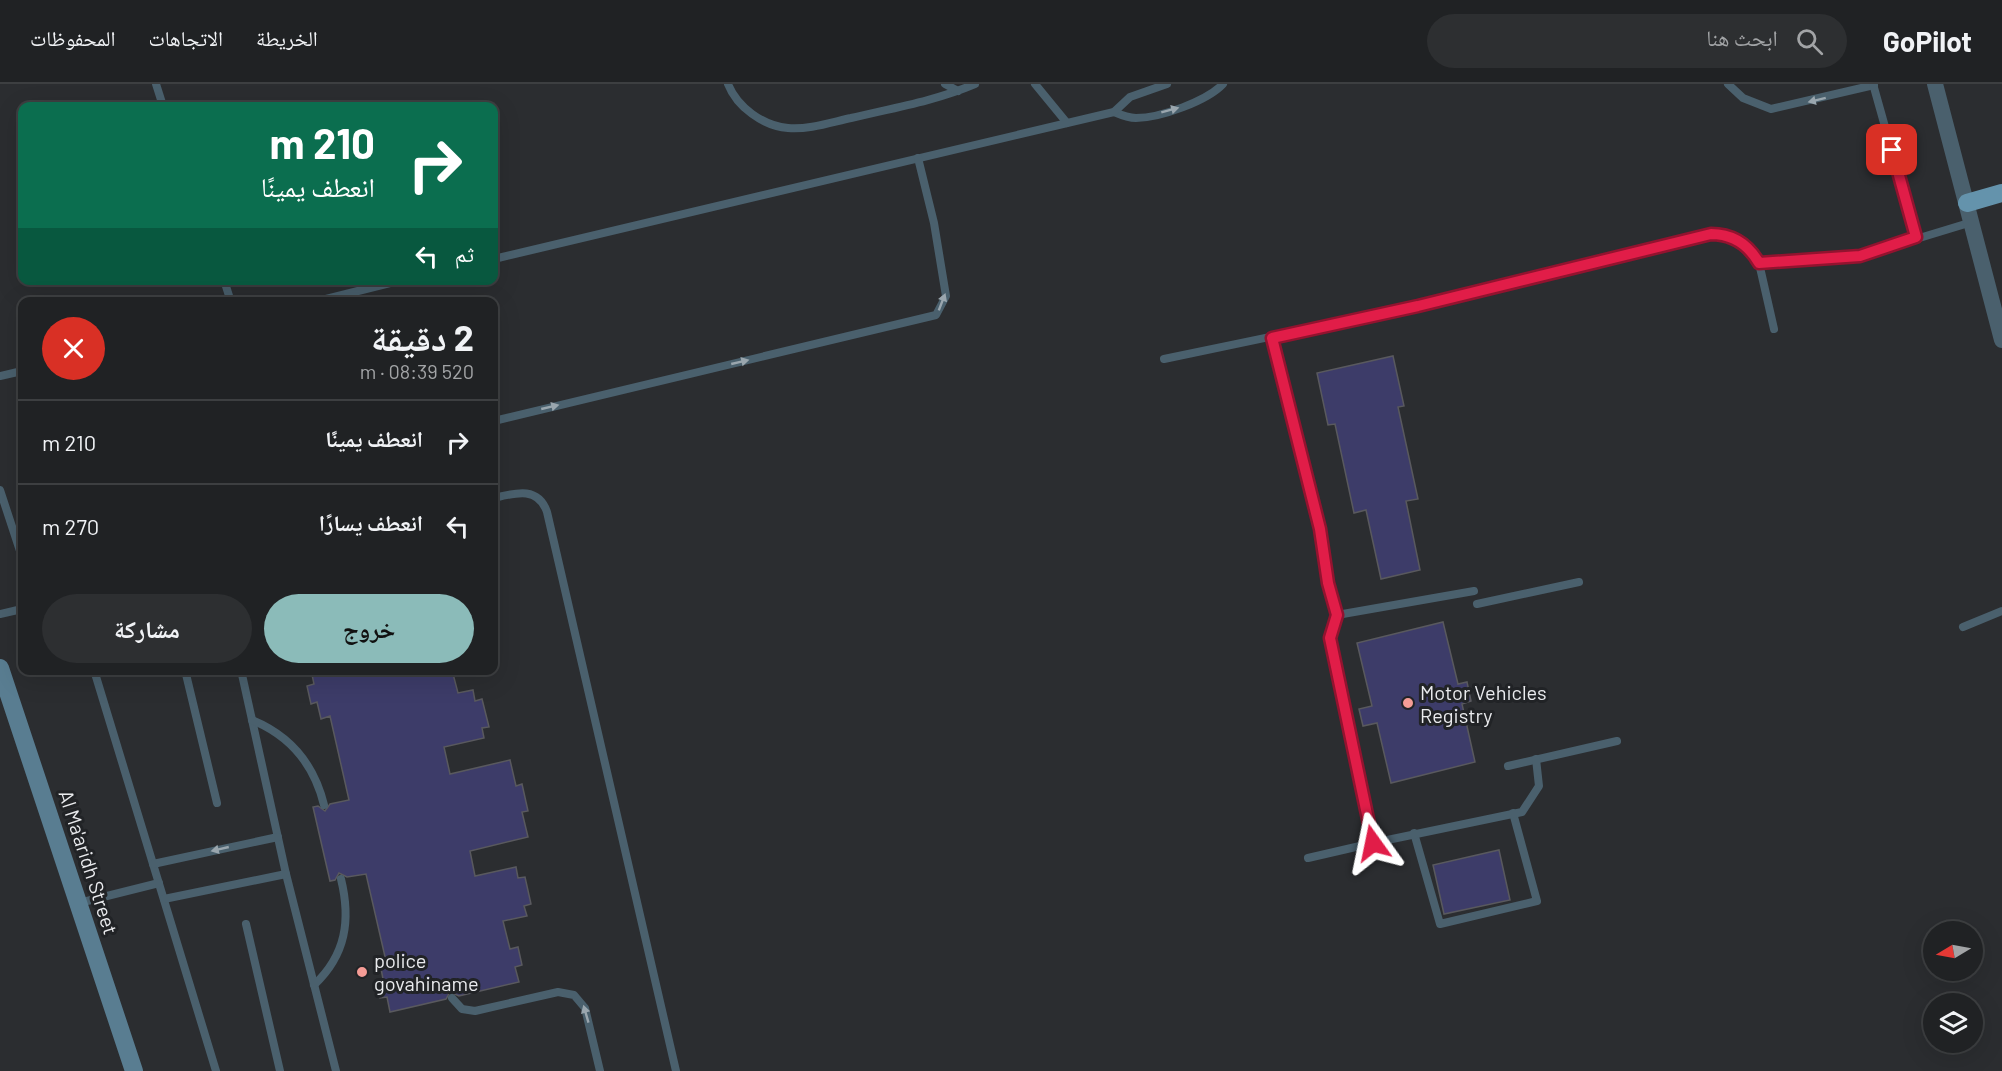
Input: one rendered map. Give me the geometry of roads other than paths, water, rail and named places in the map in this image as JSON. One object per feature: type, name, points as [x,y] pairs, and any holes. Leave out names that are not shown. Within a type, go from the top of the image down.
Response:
[{"type":"main road","points":[[1966,203],[2002,193]]},
{"type":"main road","name":"Al Ma'aridh Street","points":[[0,668],[134,1071]]},
{"type":"street","points":[[1935,84],[2002,340]]},
{"type":"lane","points":[[156,84],[162,102]]},
{"type":"lane","points":[[728,84],[733,96],[757,118],[788,128],[820,125],[958,91],[975,84]]},
{"type":"lane","points":[[945,84],[958,91]]},
{"type":"lane","points":[[1035,84],[1067,123]]},
{"type":"lane","points":[[1114,112],[1130,97],[1167,84]]},
{"type":"lane","points":[[498,258],[1114,112],[1138,118],[1204,99],[1223,84]]},
{"type":"lane","points":[[1728,84],[1743,98],[1771,109],[1874,85],[1916,237]]},
{"type":"lane","points":[[498,420],[936,315],[946,296],[934,224],[918,158]]},
{"type":"lane","points":[[1759,263],[1860,256],[1916,237],[1972,222]]},
{"type":"lane","points":[[1164,359],[1418,306],[1702,235],[1720,234],[1738,240],[1754,254],[1759,263],[1774,329]]},
{"type":"lane","points":[[334,297],[382,285]]},
{"type":"lane","points":[[1272,338],[1320,529],[1328,583],[1337,615],[1330,638],[1373,843]]},
{"type":"lane","points":[[0,376],[18,372]]},
{"type":"lane","points":[[0,490],[4,515],[18,548]]},
{"type":"lane","points":[[498,497],[528,492],[540,500],[547,512],[674,1070]]},
{"type":"lane","points":[[1478,604],[1578,582]]},
{"type":"lane","points":[[1337,615],[1474,591]]},
{"type":"lane","points":[[0,614],[18,610]]},
{"type":"lane","points":[[1963,627],[2002,611]]},
{"type":"lane","points":[[96,675],[216,1071]]},
{"type":"lane","points":[[186,675],[217,803]]},
{"type":"lane","points":[[242,675],[286,874],[336,1071]]},
{"type":"lane","points":[[252,720],[267,726],[294,746],[312,770],[324,805]]},
{"type":"lane","points":[[1508,766],[1617,741]]},
{"type":"lane","points":[[1308,858],[1414,833],[1522,812],[1539,786],[1536,759]]},
{"type":"lane","points":[[1414,833],[1440,924],[1537,901],[1513,813]]},
{"type":"lane","points":[[153,864],[278,837]]},
{"type":"lane","points":[[164,899],[286,874]]},
{"type":"lane","points":[[314,985],[332,965],[344,939],[347,909],[341,879]]},
{"type":"lane","points":[[79,903],[159,883]]},
{"type":"lane","points":[[246,924],[280,1071]]},
{"type":"lane","points":[[452,998],[462,1009],[475,1011],[558,992],[574,995],[585,1008],[600,1071]]},
{"type":"place","name":"Motor Vehicles Registry","points":[[1408,703]]},
{"type":"place","name":"police govahiname","points":[[362,972]]}]
